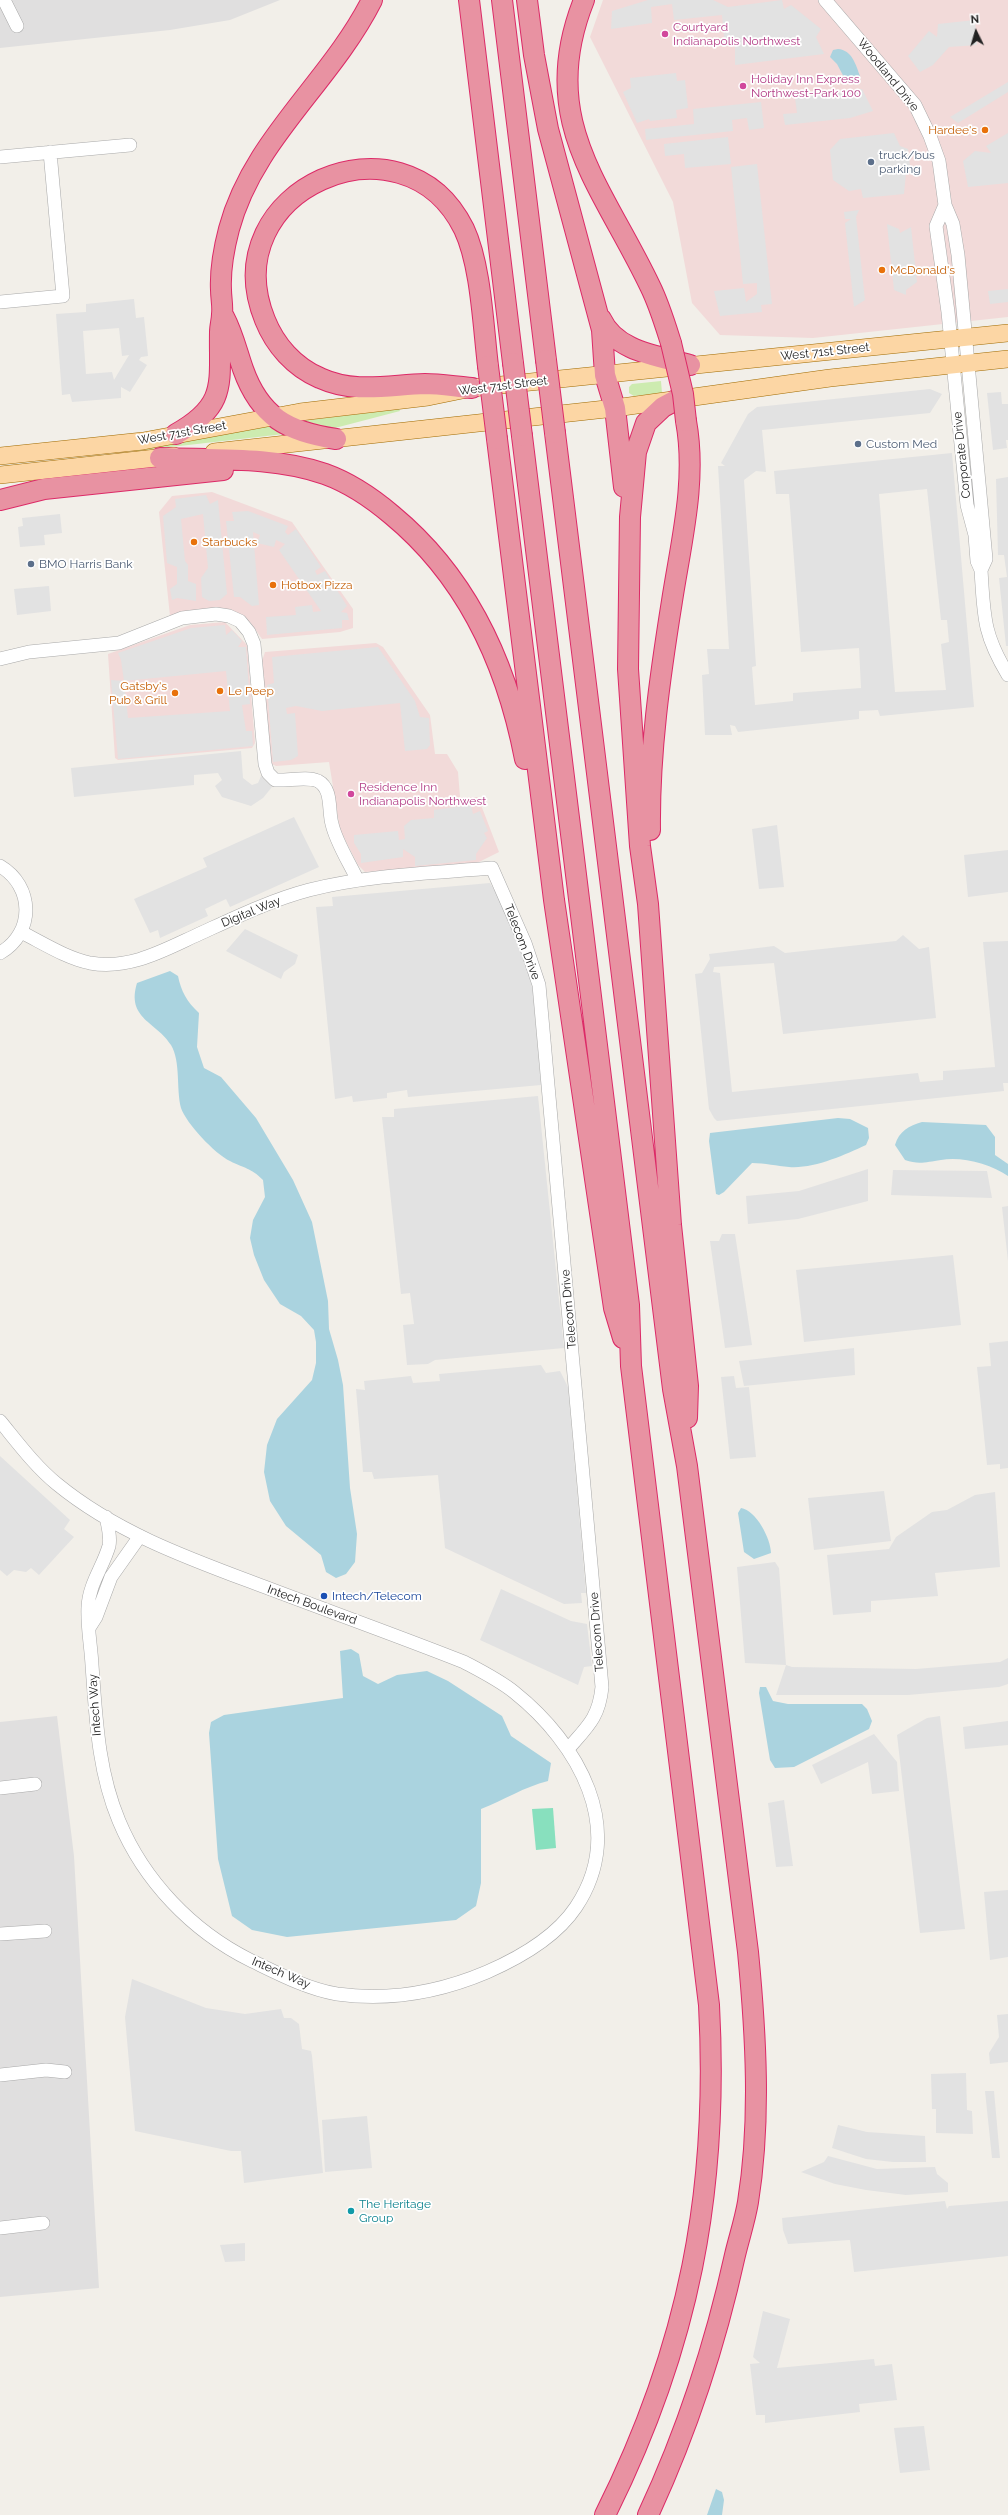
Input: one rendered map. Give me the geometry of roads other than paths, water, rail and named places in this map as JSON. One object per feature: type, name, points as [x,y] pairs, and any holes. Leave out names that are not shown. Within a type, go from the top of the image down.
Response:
[{"type":"highway","points":[[176,434],[200,418],[216,396],[221,377],[221,288],[225,246],[245,184],[255,164],[272,140],[342,52],[372,0]]},
{"type":"highway","points":[[469,0],[629,1305],[631,1366],[709,2004],[712,2069],[711,2118],[707,2179],[698,2240],[672,2355],[641,2437],[605,2515]]},
{"type":"highway","points":[[502,0],[672,1381],[687,1466],[748,1952],[754,2027],[755,2104],[748,2203],[720,2320],[690,2418],[648,2515]]},
{"type":"highway","points":[[527,0],[534,55],[548,129],[598,313],[604,342],[605,375],[615,408],[623,484],[630,517]]},
{"type":"highway","points":[[584,0],[573,33],[568,67],[569,102],[575,135],[587,167],[651,287],[671,343],[682,389],[689,451],[688,496],[657,706],[652,775],[648,904]]},
{"type":"highway","points":[[472,388],[426,384],[369,389],[351,388],[319,378],[295,363],[275,341],[268,328],[256,288],[256,273],[261,245],[273,218],[303,188],[316,180],[343,171],[357,169],[385,170],[400,174],[425,186],[447,204],[463,228],[469,242],[476,269],[554,900],[614,1308],[631,1366]]},
{"type":"highway","points":[[598,313],[608,330],[626,346],[690,365]]},
{"type":"highway","points":[[222,314],[232,332],[248,383],[258,400],[274,417],[306,434],[336,438]]},
{"type":"highway","points":[[678,399],[654,414],[646,423],[638,442],[630,517],[628,633],[630,714],[640,846],[648,904],[671,1225],[688,1386],[687,1466]]},
{"type":"highway","points":[[160,458],[262,461],[290,464],[340,480],[378,504],[418,538],[444,566],[489,642],[509,694],[522,745],[540,845],[554,900]]},
{"type":"highway","points":[[0,500],[44,489],[244,469],[279,470],[307,477],[378,504]]},
{"type":"main road","name":"West 71st Street","points":[[0,456],[143,441],[346,405],[428,397],[472,388],[1008,333]]},
{"type":"main road","points":[[963,362],[1008,349]]},
{"type":"main road","name":"West 71st Street","points":[[0,475],[615,408],[830,378],[963,362],[1008,359]]},
{"type":"street","points":[[4,0],[17,26]]},
{"type":"street","name":"Woodland Drive","points":[[825,0],[917,109],[934,144],[939,161],[945,205],[953,224],[958,338]]},
{"type":"street","points":[[0,157],[130,145]]},
{"type":"street","points":[[0,302],[63,296],[50,152]]},
{"type":"street","name":"Woodland Drive","points":[[945,205],[936,226],[963,362]]},
{"type":"street","name":"Corporate Drive","points":[[963,362],[986,559],[981,570],[987,634],[992,648],[1008,675]]},
{"type":"street","points":[[0,659],[29,652],[120,643],[182,618],[222,614],[238,620],[247,628],[254,644],[265,764],[268,773],[275,780],[310,780],[318,782],[323,787],[329,800],[332,824],[357,880]]},
{"type":"street","points":[[0,866],[15,878],[24,895],[26,914],[21,932],[10,945],[0,953]]},
{"type":"street","name":"Digital Way","points":[[21,932],[69,956],[85,961],[123,964],[151,957],[232,920],[307,890],[357,880],[492,868]]},
{"type":"street","name":"Telecom Drive","points":[[492,868],[525,943],[539,985],[592,1558],[602,1687],[600,1705],[592,1721],[568,1749]]},
{"type":"street","name":"Intech Boulevard","points":[[0,1421],[51,1478],[106,1517],[140,1536],[181,1556],[476,1668],[506,1686],[526,1702],[552,1729],[568,1749],[588,1786],[596,1812]]},
{"type":"street","name":"Intech Way","points":[[106,1517],[110,1545],[90,1593],[88,1608],[99,1748],[103,1771],[120,1824],[145,1869],[175,1906],[194,1924],[226,1948],[278,1974],[325,1991],[378,1996],[422,1992],[462,1983],[524,1953],[552,1932],[576,1908],[589,1882],[599,1845],[596,1812]]},
{"type":"street","points":[[89,1628],[96,1617],[111,1577],[140,1536]]},
{"type":"street","points":[[0,1788],[35,1784]]},
{"type":"street","points":[[0,1934],[45,1931]]},
{"type":"street","points":[[0,2075],[46,2070],[65,2072]]},
{"type":"street","points":[[0,2228],[43,2223]]},
{"type":"water","points":[[838,49],[847,52],[857,67],[860,76],[852,84],[847,83],[837,64],[830,57],[833,50]]},
{"type":"water","points":[[170,971],[178,976],[185,996],[199,1013],[197,1047],[204,1068],[221,1077],[256,1118],[293,1180],[312,1222],[328,1301],[329,1329],[338,1360],[343,1385],[350,1488],[357,1534],[355,1562],[346,1574],[336,1578],[326,1572],[321,1555],[286,1526],[270,1501],[264,1472],[267,1445],[277,1419],[312,1380],[316,1363],[316,1342],[314,1330],[301,1316],[280,1304],[264,1280],[254,1255],[250,1238],[253,1220],[265,1197],[263,1180],[251,1170],[230,1161],[217,1152],[202,1138],[189,1122],[181,1108],[176,1059],[171,1045],[165,1037],[145,1019],[139,1012],[136,1005],[135,995],[137,983]]},
{"type":"water","points":[[838,1118],[850,1119],[868,1128],[869,1138],[866,1145],[819,1164],[808,1166],[789,1167],[752,1163],[724,1192],[719,1195],[716,1194],[709,1141],[710,1133]]},
{"type":"water","points":[[922,1122],[986,1125],[995,1137],[995,1155],[1008,1164],[1008,1176],[993,1168],[967,1160],[949,1159],[919,1163],[905,1160],[895,1145],[897,1140],[905,1130]]},
{"type":"water","points":[[741,1508],[752,1514],[762,1526],[768,1540],[771,1553],[754,1559],[744,1552],[738,1513]]},
{"type":"water","points":[[351,1649],[359,1654],[363,1676],[378,1684],[397,1675],[427,1671],[448,1681],[502,1716],[511,1736],[551,1763],[548,1781],[481,1809],[481,1883],[476,1906],[456,1920],[287,1937],[252,1930],[232,1916],[218,1859],[209,1733],[211,1722],[224,1715],[343,1698],[340,1651]]},
{"type":"water","points":[[760,1687],[766,1687],[773,1701],[788,1704],[862,1704],[867,1709],[872,1721],[869,1729],[794,1767],[775,1768],[770,1760],[759,1693]]},
{"type":"water","points":[[716,2489],[722,2492],[724,2500],[722,2515],[707,2515]]},
{"type":"place","name":"Courtyard Indianapolis Northwest","points":[[665,34]]},
{"type":"place","name":"Holiday Inn Express Northwest-Park 100","points":[[743,86]]},
{"type":"place","name":"Hardee's","points":[[985,130]]},
{"type":"place","name":"truck/bus parking","points":[[871,162]]},
{"type":"place","name":"McDonald's","points":[[882,270]]},
{"type":"place","name":"Custom Med","points":[[858,444]]},
{"type":"place","name":"Starbucks","points":[[194,542]]},
{"type":"place","name":"BMO Harris Bank","points":[[31,564]]},
{"type":"place","name":"Hotbox Pizza","points":[[273,585]]},
{"type":"place","name":"Le Peep","points":[[220,691]]},
{"type":"place","name":"Gatsby's Pub & Grill","points":[[175,693]]},
{"type":"place","name":"Residence Inn Indianapolis Northwest","points":[[351,794]]},
{"type":"place","name":"Intech/Telecom","points":[[324,1596]]},
{"type":"place","name":"The Heritage Group","points":[[351,2211]]}]
